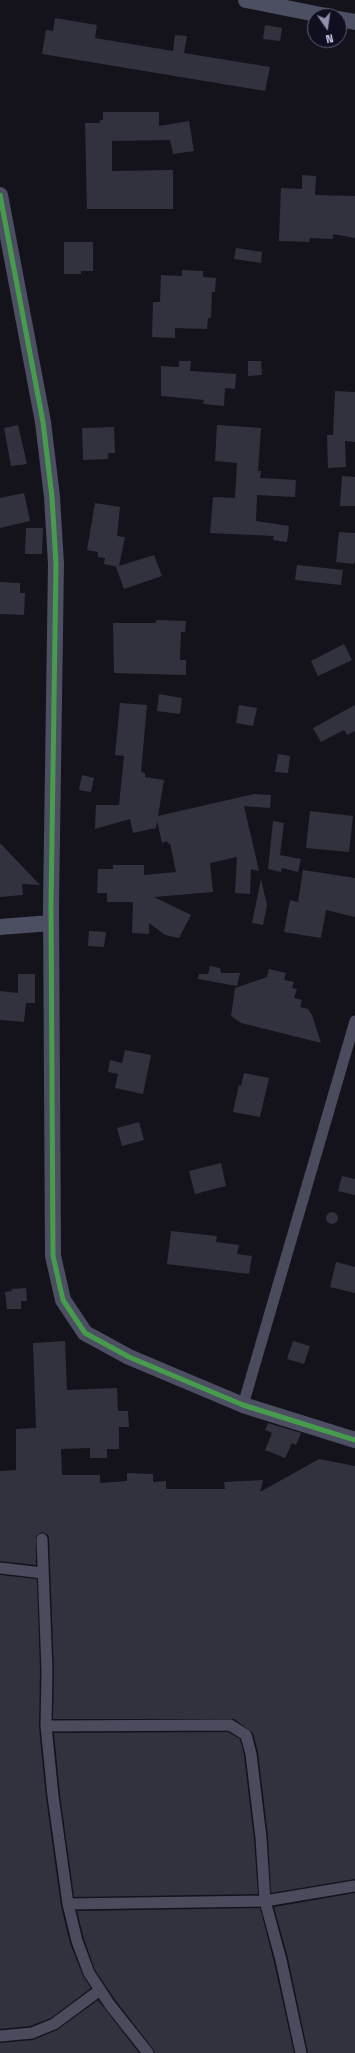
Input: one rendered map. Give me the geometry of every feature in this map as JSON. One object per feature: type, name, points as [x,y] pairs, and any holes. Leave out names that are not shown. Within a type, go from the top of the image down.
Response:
[{"type":"street","points":[[246,0],[307,12]]},
{"type":"street","points":[[0,195],[43,422],[52,497],[56,564],[51,923],[53,1256],[63,1300],[85,1333],[129,1357],[243,1405],[355,1440]]},
{"type":"street","points":[[0,927],[51,923]]},
{"type":"street","points":[[243,1405],[355,1021]]},
{"type":"street","points":[[42,1539],[47,1671],[46,1726],[53,1796],[68,1904],[77,1941],[89,1973],[100,1990],[148,2053]]},
{"type":"street","points":[[0,1568],[43,1573]]},
{"type":"street","points":[[46,1726],[230,1725],[246,1736],[251,1754],[261,1838],[265,1901],[281,1960],[301,2053]]},
{"type":"street","points":[[68,1904],[265,1901],[355,1886]]},
{"type":"street","points":[[0,2036],[32,2033],[54,2024],[100,1990]]},
{"type":"building","points":[[55,18],[97,25],[95,38],[173,51],[175,35],[187,36],[184,53],[270,67],[265,91],[42,54],[46,30],[53,31]]},
{"type":"building","points":[[265,25],[282,28],[280,41],[263,39]]},
{"type":"building","points":[[103,112],[159,112],[159,126],[189,121],[194,151],[173,154],[170,140],[112,141],[112,171],[173,170],[173,209],[87,209],[85,123],[100,123],[100,120],[103,120]]},
{"type":"building","points":[[302,175],[316,176],[315,195],[355,196],[355,238],[333,234],[333,239],[310,238],[309,242],[279,241],[281,188],[302,189]]},
{"type":"building","points":[[64,242],[93,242],[93,271],[81,271],[81,274],[64,274]]},
{"type":"building","points":[[236,248],[262,252],[261,263],[234,259]]},
{"type":"building","points":[[182,270],[203,271],[203,277],[216,278],[215,292],[212,292],[211,318],[208,318],[207,329],[175,328],[175,338],[152,337],[153,302],[160,302],[161,275],[182,276]]},
{"type":"building","points":[[179,361],[191,361],[190,371],[236,374],[235,389],[225,388],[224,406],[203,404],[204,400],[161,396],[161,366],[179,367]]},
{"type":"building","points":[[248,361],[261,361],[262,375],[248,376]]},
{"type":"building","points":[[335,391],[355,392],[355,442],[345,441],[346,467],[328,468],[327,435],[333,435]]},
{"type":"building","points":[[18,425],[27,464],[11,466],[4,428]]},
{"type":"building","points":[[217,425],[261,428],[258,471],[261,471],[260,478],[296,480],[295,497],[257,495],[256,521],[289,526],[287,542],[273,540],[274,536],[210,533],[213,497],[235,498],[237,463],[215,461]]},
{"type":"building","points":[[114,427],[115,453],[108,453],[108,459],[83,460],[82,428]]},
{"type":"building","points":[[342,476],[355,477],[355,506],[340,506]]},
{"type":"building","points":[[24,493],[30,521],[0,528],[0,498]]},
{"type":"building","points":[[95,503],[120,507],[117,536],[125,537],[119,566],[154,555],[162,576],[124,589],[116,567],[118,567],[104,564],[105,558],[98,557],[98,552],[87,550]]},
{"type":"building","points":[[26,528],[43,528],[42,554],[25,554]]},
{"type":"building","points":[[339,532],[355,533],[355,562],[353,564],[336,562]]},
{"type":"building","points":[[297,565],[343,570],[341,585],[295,580]]},
{"type":"building","points":[[0,582],[20,583],[20,593],[25,593],[24,615],[0,614]]},
{"type":"building","points":[[156,620],[186,621],[185,632],[181,632],[180,660],[186,660],[186,675],[114,673],[113,623],[156,623]]},
{"type":"building","points":[[344,644],[352,660],[318,676],[311,661]]},
{"type":"building","points":[[159,694],[182,698],[180,714],[157,711]]},
{"type":"building","points":[[120,703],[147,705],[141,772],[145,773],[145,777],[164,780],[158,816],[254,794],[271,795],[270,808],[244,806],[259,871],[251,869],[250,894],[235,893],[237,857],[210,863],[213,892],[154,897],[191,915],[179,938],[165,935],[149,923],[149,934],[132,933],[133,902],[107,902],[107,893],[97,893],[98,869],[113,869],[113,865],[144,865],[144,875],[176,872],[170,843],[168,844],[167,841],[162,843],[157,821],[156,828],[133,833],[130,819],[95,829],[96,805],[119,805],[124,756],[115,755]]},
{"type":"building","points":[[239,705],[257,708],[253,726],[236,723]]},
{"type":"building","points":[[355,705],[355,731],[347,735],[344,730],[321,742],[313,728]]},
{"type":"building","points":[[278,754],[290,756],[288,773],[275,772]]},
{"type":"building","points":[[82,775],[94,778],[91,792],[79,790]]},
{"type":"building","points":[[310,811],[353,816],[349,852],[306,848]]},
{"type":"building","points":[[273,821],[284,823],[280,855],[301,859],[298,872],[282,868],[281,872],[268,869]]},
{"type":"building","points":[[0,843],[40,885],[22,884],[23,895],[0,897]]},
{"type":"building","points":[[303,870],[355,878],[355,917],[326,910],[321,938],[284,932],[290,900],[298,902]]},
{"type":"building","points":[[261,879],[267,905],[263,925],[252,923]]},
{"type":"building","points":[[89,931],[106,932],[104,947],[88,946]]},
{"type":"building","points":[[210,966],[220,968],[221,973],[240,973],[237,986],[198,979],[199,974],[208,974]]},
{"type":"building","points":[[269,969],[286,973],[284,980],[294,982],[292,988],[297,989],[294,998],[302,1000],[300,1007],[308,1009],[312,1015],[321,1043],[241,1023],[231,1016],[235,988],[267,977]]},
{"type":"building","points":[[18,974],[35,974],[35,1003],[26,1003],[24,1022],[0,1020],[0,991],[18,993]]},
{"type":"building","points":[[125,1050],[151,1055],[143,1094],[115,1088],[118,1074],[108,1072],[110,1060],[122,1063]]},
{"type":"building","points":[[244,1073],[269,1078],[260,1117],[233,1112],[239,1085],[241,1086]]},
{"type":"building","points":[[139,1122],[144,1140],[122,1146],[117,1128]]},
{"type":"building","points":[[221,1163],[226,1186],[195,1194],[189,1171]]},
{"type":"building","points":[[342,1176],[355,1179],[355,1195],[338,1191]]},
{"type":"building","points":[[332,1212],[336,1214],[338,1218],[336,1222],[332,1224],[328,1222],[326,1218],[328,1214]]},
{"type":"building","points":[[171,1231],[217,1236],[216,1242],[239,1245],[237,1254],[252,1256],[249,1274],[167,1264]]},
{"type":"building","points":[[336,1262],[355,1267],[355,1293],[330,1287]]},
{"type":"building","points":[[26,1288],[27,1301],[21,1301],[21,1309],[7,1309],[5,1292],[12,1291],[11,1289]]},
{"type":"building","points":[[65,1341],[67,1390],[117,1388],[118,1411],[128,1411],[129,1427],[119,1427],[119,1449],[107,1449],[107,1458],[90,1458],[90,1448],[61,1449],[62,1475],[100,1475],[100,1483],[127,1481],[127,1473],[153,1474],[153,1482],[166,1481],[166,1489],[225,1489],[224,1482],[263,1480],[260,1492],[319,1459],[355,1466],[355,1879],[271,1893],[268,1837],[258,1752],[253,1733],[234,1719],[53,1719],[54,1671],[49,1538],[48,1535],[42,1532],[36,1536],[36,1565],[0,1561],[0,1471],[16,1470],[16,1429],[36,1428],[33,1343]]},
{"type":"building","points":[[293,1341],[310,1346],[304,1364],[287,1359]]},
{"type":"building","points":[[268,1423],[301,1433],[296,1445],[292,1443],[285,1458],[265,1450],[272,1433],[265,1430]]},
{"type":"building","points":[[0,1575],[37,1579],[40,1671],[39,1727],[46,1797],[61,1906],[70,1943],[83,1976],[91,1988],[51,2018],[30,2026],[0,2029]]},
{"type":"building","points":[[228,1732],[240,1739],[244,1755],[254,1839],[258,1894],[74,1897],[60,1795],[54,1733]]},
{"type":"building","points":[[355,1893],[355,2053],[308,2053],[288,1958],[274,1907]]},
{"type":"building","points":[[260,1908],[274,1962],[294,2053],[155,2053],[95,1970],[84,1939],[77,1911]]},
{"type":"building","points":[[98,2000],[139,2053],[0,2053],[0,2043],[33,2040],[57,2030]]},
{"type":"cycle path","points":[[0,195],[43,422],[52,497],[56,564],[51,906],[53,1256],[63,1300],[85,1333],[129,1357],[243,1405],[355,1440]]}]
